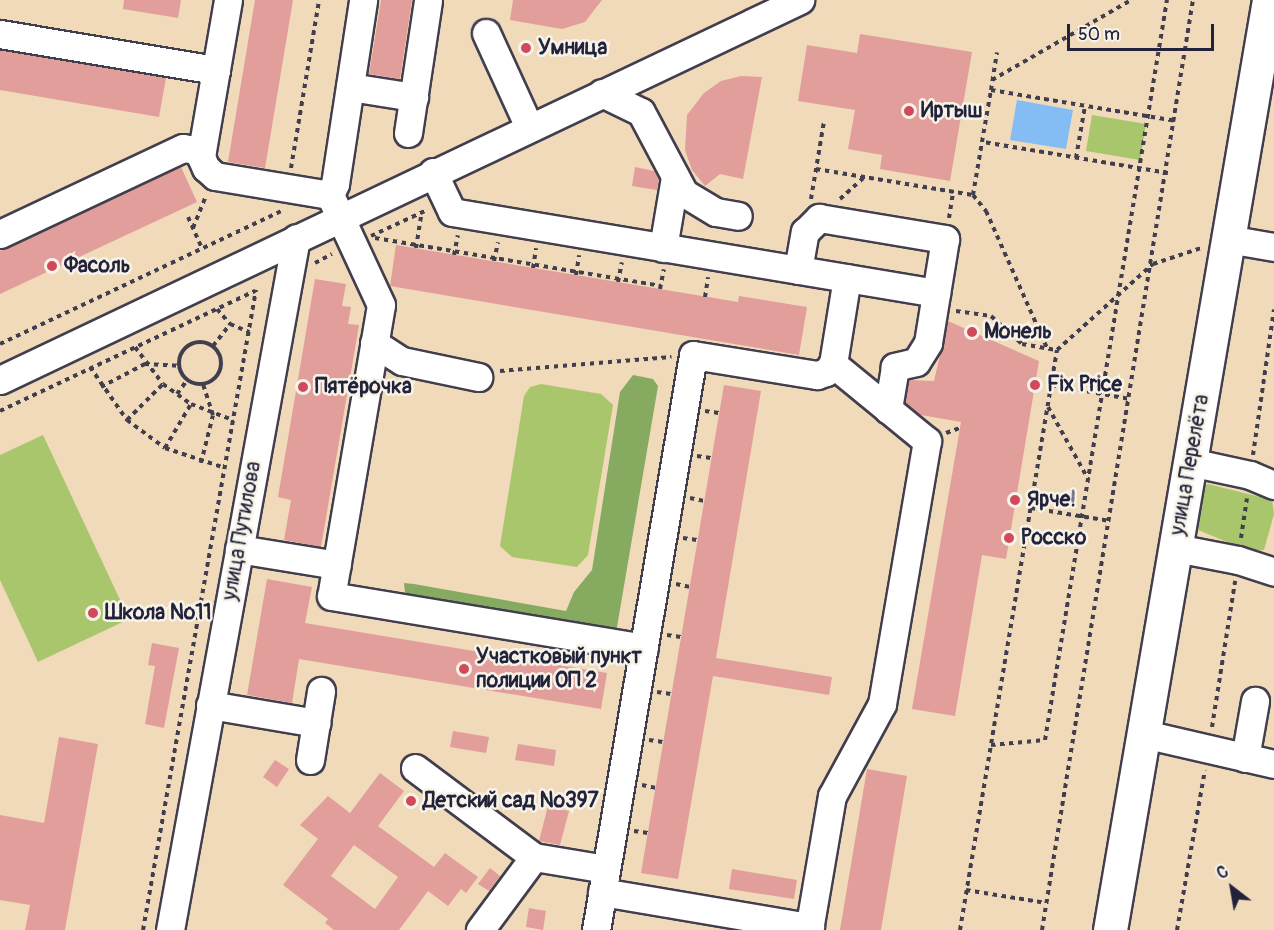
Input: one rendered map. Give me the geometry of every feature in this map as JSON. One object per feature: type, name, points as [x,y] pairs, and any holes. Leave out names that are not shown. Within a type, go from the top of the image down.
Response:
[{"type":"main road","name":"улица Перелёта","points":[[1110,930],[1269,0]]},
{"type":"street","points":[[228,0],[202,151],[206,168],[215,176],[287,188],[335,206],[360,241],[381,305],[331,596],[644,648]]},
{"type":"street","points":[[335,206],[335,184],[363,0]]},
{"type":"street","points":[[408,133],[428,0]]},
{"type":"street","points":[[0,380],[296,238],[335,206],[433,172],[800,0]]},
{"type":"street","points":[[486,33],[529,127]]},
{"type":"street","points":[[0,34],[216,70]]},
{"type":"street","points":[[350,87],[414,97]]},
{"type":"street","points":[[602,93],[640,112],[675,177],[697,203],[738,216]]},
{"type":"street","points":[[0,234],[183,148],[202,151]]},
{"type":"street","points":[[433,172],[452,212],[847,278],[945,302]]},
{"type":"street","points":[[663,248],[675,177]]},
{"type":"street","points":[[798,270],[805,232],[819,218],[945,239],[945,302],[928,343],[916,362],[895,366],[888,409]]},
{"type":"street","name":"улица Путилова","points":[[170,930],[296,238]]},
{"type":"street","points":[[1228,239],[1274,247]]},
{"type":"street","points":[[596,930],[693,355],[817,375],[833,364],[847,278]]},
{"type":"street","points":[[374,343],[402,361],[478,377]]},
{"type":"street","points":[[415,768],[534,857],[604,880],[810,928],[832,796],[882,704],[927,441],[833,364]]},
{"type":"street","points":[[1190,462],[1262,480]]},
{"type":"street","points":[[1176,548],[1238,560],[1274,572]]},
{"type":"street","points":[[238,549],[337,565]]},
{"type":"street","points":[[310,760],[321,691]]},
{"type":"street","points":[[1245,758],[1255,701]]},
{"type":"street","points":[[210,705],[316,723]]},
{"type":"street","points":[[1144,734],[1274,764]]},
{"type":"street","points":[[480,930],[534,857]]},
{"type":"path","points":[[0,344],[283,210],[319,0]]},
{"type":"path","points":[[993,80],[1131,0]]},
{"type":"path","points":[[991,745],[1044,740],[1167,0]]},
{"type":"path","points":[[1042,930],[1153,264],[1193,0]]},
{"type":"path","points":[[973,195],[997,52]]},
{"type":"path","points":[[991,90],[1176,121]]},
{"type":"path","points":[[1076,158],[1085,106]]},
{"type":"path","points":[[805,232],[824,121]]},
{"type":"path","points":[[982,142],[1167,173]]},
{"type":"path","points":[[816,169],[973,195],[986,211],[1047,348]]},
{"type":"path","points":[[193,228],[215,176]]},
{"type":"path","points":[[309,265],[447,201]]},
{"type":"path","points":[[416,247],[422,212]]},
{"type":"path","points":[[188,217],[202,248]]},
{"type":"path","points":[[960,930],[1058,350],[1153,264],[1228,239]]},
{"type":"path","points":[[360,241],[416,247],[661,286]]},
{"type":"path","points":[[0,411],[256,290],[142,930]]},
{"type":"path","points":[[945,302],[991,316],[1022,344],[1058,350]]},
{"type":"path","points":[[217,309],[230,324],[249,332]]},
{"type":"path","points":[[1178,930],[1238,560],[1262,480],[1274,310]]},
{"type":"path","points":[[213,346],[230,324]]},
{"type":"path","points":[[206,343],[213,346],[218,353],[221,369],[211,382],[203,385],[187,380],[179,366],[179,358],[189,345],[206,343]]},
{"type":"path","points":[[135,347],[145,364],[163,384],[191,404],[213,415],[233,420]]},
{"type":"path","points":[[478,377],[505,369],[693,355]]},
{"type":"path","points":[[101,387],[145,364],[179,366]]},
{"type":"path","points":[[91,368],[101,387],[127,420],[165,448],[201,463],[252,474]]},
{"type":"path","points":[[177,394],[187,380]]},
{"type":"path","points":[[127,420],[163,384]]},
{"type":"path","points":[[201,463],[213,415],[203,385]]},
{"type":"path","points":[[1052,386],[1130,399]]},
{"type":"path","points":[[165,448],[191,404]]},
{"type":"path","points":[[1048,407],[1088,479]]},
{"type":"path","points":[[1031,508],[1110,521]]},
{"type":"path","points":[[966,890],[1046,903]]},
{"type":"green space","points":[[1092,115],[1146,124],[1140,160],[1086,151]]},
{"type":"green space","points":[[633,375],[653,379],[658,386],[616,633],[416,602],[405,593],[404,583],[566,611],[574,592],[592,570],[620,392]]},
{"type":"green space","points":[[541,384],[601,394],[613,405],[588,555],[577,567],[512,557],[500,546],[524,396],[530,387]]},
{"type":"green space","points":[[43,435],[129,619],[38,662],[0,580],[0,455]]},
{"type":"green space","points":[[1208,484],[1272,500],[1274,514],[1264,550],[1249,551],[1198,530],[1204,486]]},
{"type":"water","points":[[1017,100],[1073,110],[1066,149],[1010,140]]},
{"type":"building","points":[[124,0],[181,0],[178,18],[123,9]]},
{"type":"building","points":[[255,0],[293,0],[265,168],[228,162]]},
{"type":"building","points":[[381,0],[412,0],[400,79],[369,74]]},
{"type":"building","points":[[513,0],[602,0],[585,22],[562,29],[510,20]]},
{"type":"building","points":[[860,34],[972,52],[950,181],[880,169],[882,155],[848,149],[855,110],[798,101],[807,45],[857,53]]},
{"type":"building","points":[[0,50],[166,78],[159,117],[0,90]]},
{"type":"building","points":[[741,76],[762,77],[743,179],[720,174],[705,186],[692,170],[685,150],[687,115],[704,93],[721,81]]},
{"type":"building","points":[[181,167],[197,202],[0,294],[0,251]]},
{"type":"building","points":[[635,167],[654,171],[659,179],[657,190],[632,186]]},
{"type":"building","points":[[396,245],[738,302],[739,296],[807,307],[799,355],[390,286]]},
{"type":"building","points":[[315,279],[346,284],[342,306],[351,307],[348,324],[359,325],[321,547],[284,540],[291,500],[278,497]]},
{"type":"building","points":[[948,321],[1039,361],[1006,559],[982,555],[955,716],[912,709],[961,422],[921,415],[905,403],[909,380],[934,381]]},
{"type":"building","points":[[724,385],[761,391],[716,658],[832,677],[829,695],[713,676],[678,879],[641,873]]},
{"type":"building","points":[[267,579],[312,587],[305,623],[607,673],[601,709],[299,659],[292,703],[247,695]]},
{"type":"building","points":[[152,643],[179,648],[164,728],[145,724],[155,666],[148,665]]},
{"type":"building","points":[[453,731],[489,737],[486,753],[450,747]]},
{"type":"building","points":[[59,737],[98,744],[65,930],[25,930],[30,905],[0,900],[0,815],[44,823]]},
{"type":"building","points":[[518,744],[556,750],[554,766],[515,760]]},
{"type":"building","points":[[275,760],[289,769],[277,787],[263,777]]},
{"type":"building","points":[[867,769],[907,776],[881,930],[840,930]]},
{"type":"building","points":[[380,773],[404,791],[378,826],[434,867],[445,853],[478,877],[466,893],[461,889],[448,906],[428,891],[399,930],[334,930],[325,923],[328,919],[283,885],[318,839],[300,825],[328,796],[350,813]],"holes":[[[354,845],[398,877],[375,909],[331,876]]]},
{"type":"building","points":[[548,806],[569,811],[560,845],[539,841]]},
{"type":"building","points":[[490,868],[500,876],[489,891],[478,884]]},
{"type":"building","points":[[732,869],[797,880],[794,899],[729,889]]},
{"type":"building","points":[[529,908],[546,911],[543,930],[526,927]]},
{"type":"place","name":"Умница","points":[[526,48]]},
{"type":"place","name":"Иртыш","points":[[909,111]]},
{"type":"place","name":"Фасоль","points":[[52,266]]},
{"type":"place","name":"Монель","points":[[972,332]]},
{"type":"place","name":"Fix Price","points":[[1035,385]]},
{"type":"place","name":"Пятёрочка","points":[[303,387]]},
{"type":"place","name":"Ярче!","points":[[1015,500]]},
{"type":"place","name":"Росско","points":[[1009,538]]},
{"type":"place","name":"Школа №11","points":[[93,613]]},
{"type":"place","name":"Участковый пункт полиции ОП 2","points":[[464,669]]},
{"type":"place","name":"Детский сад №397","points":[[411,801]]}]
